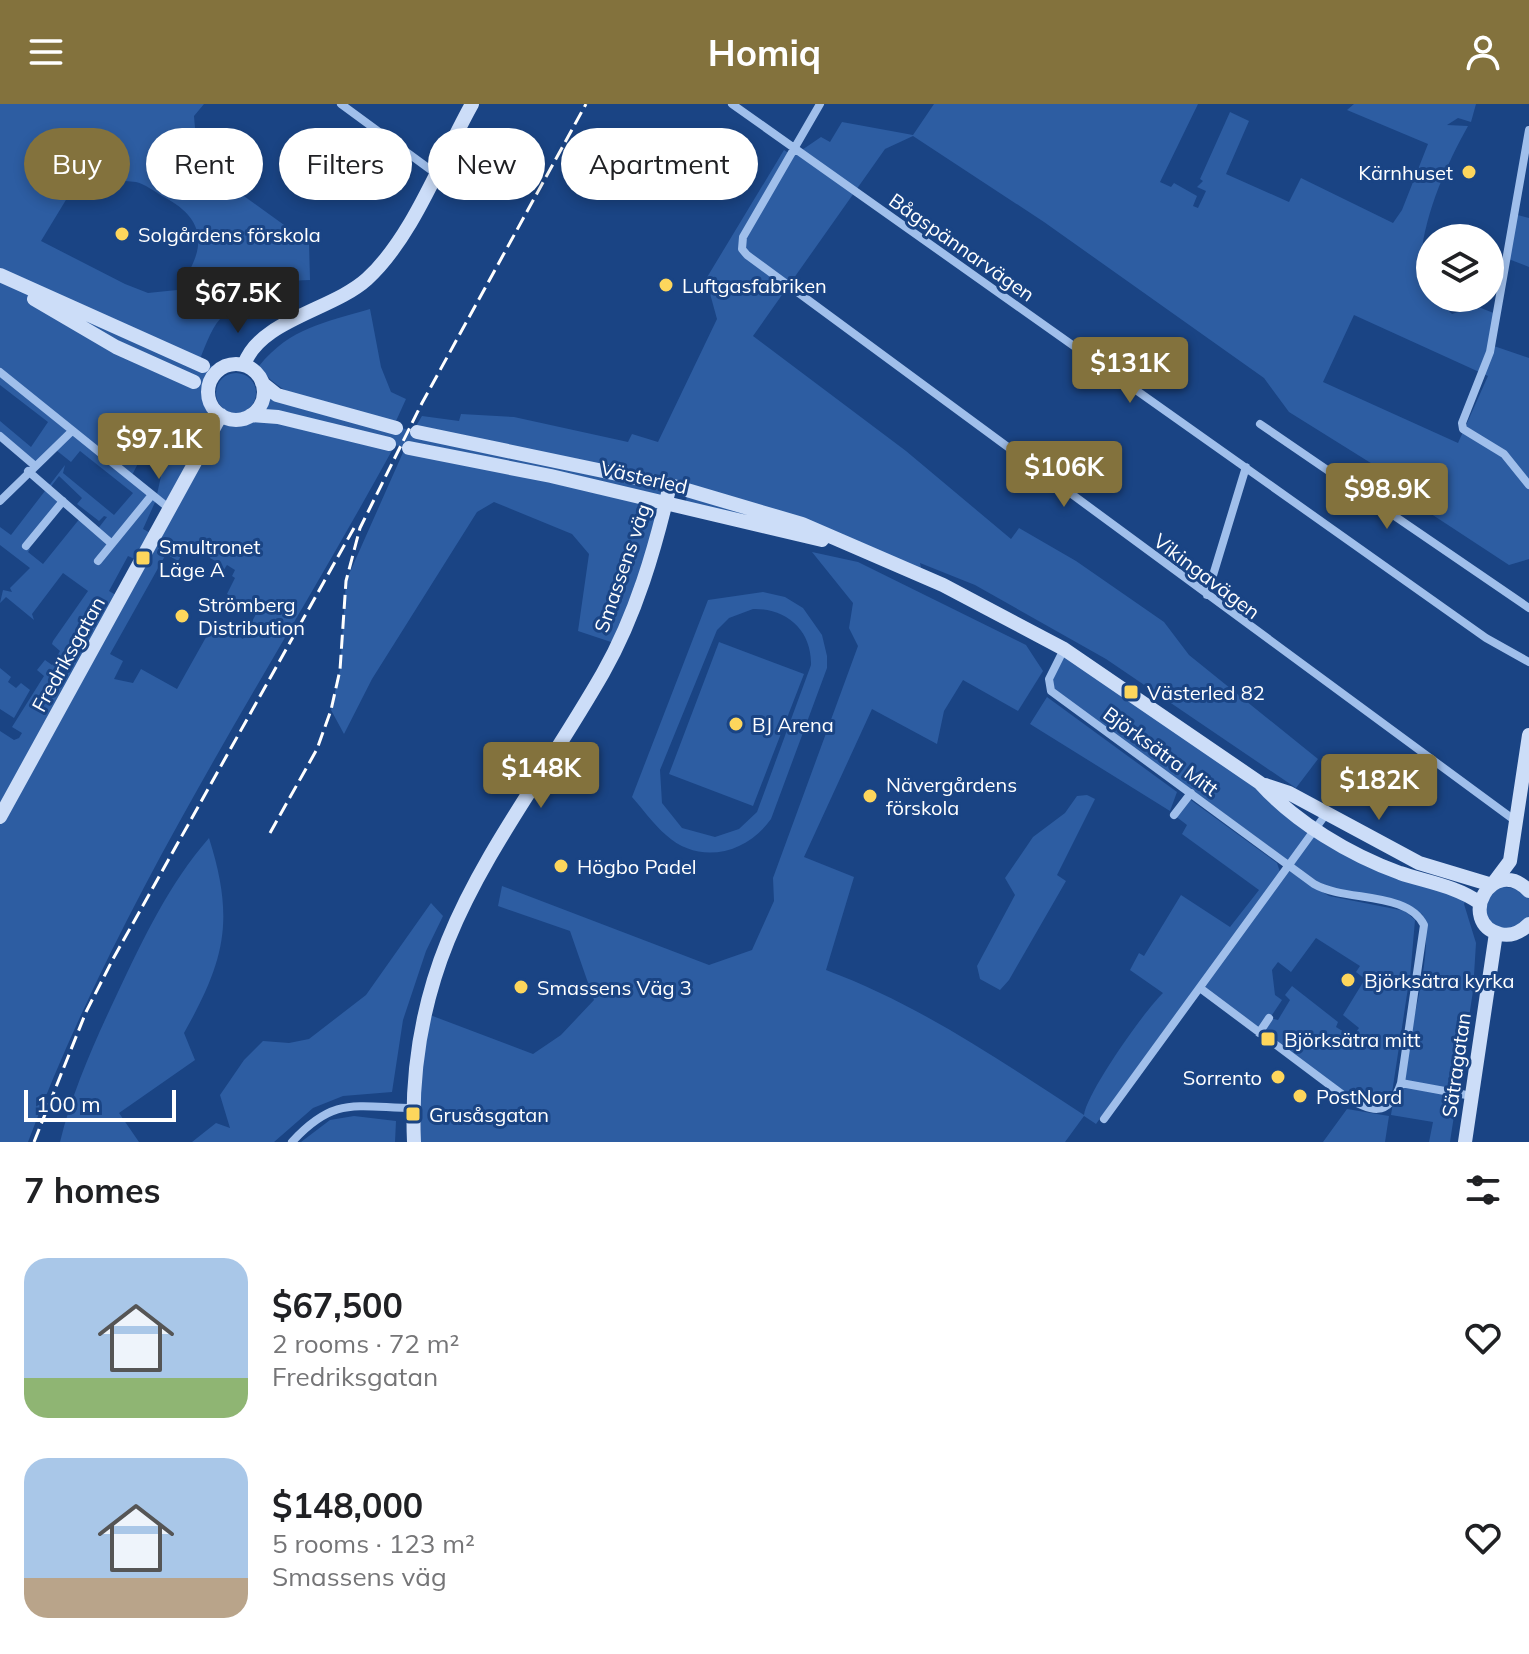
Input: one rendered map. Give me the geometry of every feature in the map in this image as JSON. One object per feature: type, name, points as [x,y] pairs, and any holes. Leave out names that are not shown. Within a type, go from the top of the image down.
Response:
[{"type":"street","points":[[341,104],[428,168]]},
{"type":"street","points":[[459,128],[472,104]]},
{"type":"street","name":"Bågspännarvägen","points":[[732,104],[1486,638],[1529,662]]},
{"type":"street","name":"Vikingavägen","points":[[820,104],[743,237],[742,249],[747,255],[1517,822]]},
{"type":"street","points":[[1529,130],[1490,352],[1462,423],[1463,429],[1504,454],[1529,485]]},
{"type":"street","points":[[246,366],[257,343],[270,333],[336,302],[367,279],[389,256],[428,186]]},
{"type":"street","points":[[0,276],[204,366],[246,366],[277,395],[396,428]]},
{"type":"street","points":[[0,276],[83,329],[200,386],[218,413],[237,419],[251,415],[278,417],[389,444]]},
{"type":"street","points":[[200,386],[222,367]]},
{"type":"street","points":[[0,372],[170,509]]},
{"type":"street","points":[[251,415],[262,400],[262,383]]},
{"type":"street","name":"Fredriksgatan","points":[[0,817],[170,509],[218,413]]},
{"type":"street","points":[[1260,424],[1529,608]]},
{"type":"street","points":[[0,501],[31,468],[56,450],[72,431]]},
{"type":"street","name":"Västerled","points":[[417,432],[670,485],[776,513],[943,585],[1064,649],[1260,783],[1279,805],[1316,828],[1390,869],[1459,890],[1480,903]]},
{"type":"street","points":[[0,436],[63,501],[112,544]]},
{"type":"street","name":"Västerled","points":[[409,448],[666,502],[869,553]]},
{"type":"street","points":[[1207,595],[1246,467]]},
{"type":"street","name":"Smassens väg","points":[[414,1142],[413,1108],[419,1028],[445,940],[477,877],[618,642],[652,556],[670,485]]},
{"type":"street","points":[[98,561],[151,496]]},
{"type":"street","points":[[26,546],[63,501]]},
{"type":"street","name":"Björksätra Mitt","points":[[1064,649],[1049,679],[1051,691],[1325,890],[1403,905],[1421,919],[1424,942],[1401,1083]]},
{"type":"street","points":[[1526,929],[1509,935],[1492,930],[1481,916],[1480,903],[1507,868],[1529,735]]},
{"type":"street","name":"Västerled","points":[[1260,783],[1289,793],[1419,863],[1492,885]]},
{"type":"street","points":[[1174,815],[1191,793]]},
{"type":"street","points":[[1104,1119],[1326,814]]},
{"type":"street","points":[[1492,885],[1502,880],[1523,887],[1517,822]]},
{"type":"street","name":"Sätragatan","points":[[1465,1142],[1492,930]]},
{"type":"street","points":[[1200,988],[1343,1095],[1367,1107],[1390,1106],[1401,1083],[1472,1096]]},
{"type":"street","points":[[1259,1033],[1269,1018]]},
{"type":"street","points":[[292,1142],[327,1110],[348,1107],[413,1108]]},
{"type":"shaded area","points":[[0,104],[204,104],[194,116],[195,128],[146,128],[146,186],[130,182],[130,128],[24,128],[24,200],[66,200],[41,241],[125,284],[148,293],[177,290],[193,263],[197,251],[196,228],[190,217],[168,200],[249,200],[309,243],[310,280],[261,290],[229,310],[213,329],[198,364],[222,367],[213,377],[208,393],[215,410],[181,479],[221,415],[236,419],[249,415],[258,405],[263,391],[413,431],[422,416],[459,421],[461,414],[514,417],[628,442],[632,434],[658,442],[717,319],[706,279],[754,200],[758,200],[758,193],[784,150],[793,156],[821,137],[830,142],[842,122],[913,135],[934,104],[1198,104],[1160,182],[1171,187],[1174,183],[1197,196],[1193,206],[1198,208],[1206,191],[1197,187],[1203,181],[1200,179],[1230,112],[1249,121],[1226,174],[1289,202],[1301,178],[1393,223],[1402,210],[1428,144],[1347,110],[1354,104],[1476,104],[1471,122],[1458,118],[1447,125],[1468,126],[1450,162],[1427,224],[1416,224],[1416,312],[1496,314],[1491,345],[1529,358],[1529,559],[1509,565],[1384,483],[1374,465],[1289,412],[1264,378],[1044,222],[913,136],[885,149],[753,336],[906,451],[1011,539],[1019,528],[1076,561],[1164,622],[1189,655],[1318,759],[1296,788],[1106,659],[975,585],[920,563],[923,576],[869,553],[684,507],[689,490],[671,485],[617,644],[578,631],[589,554],[572,534],[494,502],[477,512],[372,679],[344,734],[331,710],[340,670],[346,581],[405,448],[395,445],[152,873],[65,1050],[28,1142],[0,1142],[0,731],[14,740],[19,738],[22,733],[12,727],[44,676],[37,670],[45,660],[52,665],[60,651],[52,644],[53,641],[88,591],[63,573],[32,614],[34,620],[6,597],[0,603],[3,590],[12,592],[10,588],[30,568],[0,545],[0,527],[11,535],[65,465],[63,473],[114,515],[133,493],[80,451],[71,462],[56,450],[34,465],[0,433],[0,421],[31,447],[48,422],[0,385]],"holes":[[[1354,315],[1488,376],[1458,443],[1323,382]],[[148,444],[161,450],[155,464],[163,467],[156,499],[130,479]],[[59,476],[82,498],[77,504],[99,521],[107,517],[97,530],[81,517],[43,564],[28,552],[30,549],[27,546],[63,501],[49,489]],[[156,500],[170,509],[160,538],[143,529]],[[189,542],[214,550],[210,558],[219,563],[216,567],[223,571],[227,565],[235,570],[232,576],[235,578],[227,594],[257,612],[243,639],[214,623],[177,689],[141,669],[133,683],[114,679],[123,661],[110,654],[166,554],[178,561]],[[128,556],[141,562],[121,598],[109,591]]]},
{"type":"shaded area","points":[[1514,214],[1529,218],[1529,267],[1506,258]]},
{"type":"shaded area","points":[[370,309],[381,367],[391,392],[406,399],[396,421],[302,399],[271,380],[259,366],[283,343],[309,328]]},
{"type":"shaded area","points":[[236,373],[250,379],[256,393],[250,407],[236,413],[222,407],[216,393],[222,379]]},
{"type":"shaded area","points":[[812,552],[858,562],[1026,645],[1043,671],[1018,711],[963,680],[944,711],[937,744],[872,709],[804,857],[854,877],[826,970],[927,1017],[1084,1115],[1095,1089],[1118,1052],[1163,993],[1130,970],[1139,953],[1144,956],[1181,895],[1230,927],[1259,890],[1182,834],[1187,825],[1174,815],[1188,798],[1277,863],[1280,872],[1096,1124],[1084,1116],[1065,1142],[421,1142],[419,1082],[430,1015],[533,1054],[561,1035],[594,1000],[570,931],[498,906],[502,886],[709,965],[752,950],[774,901],[773,878],[858,646],[849,628],[853,603]]},
{"type":"shaded area","points":[[763,592],[785,597],[803,608],[822,635],[827,668],[771,819],[749,840],[736,847],[708,853],[679,845],[652,821],[632,797],[708,600]],"holes":[[[753,609],[787,617],[802,632],[811,665],[757,812],[739,829],[715,837],[682,828],[662,803],[660,770],[717,630],[729,618]]]},
{"type":"shaded area","name":"BJ Arena","points":[[719,642],[804,674],[753,806],[669,774]]},
{"type":"shaded area","points":[[1064,649],[1336,842],[1469,895],[1464,904],[1476,943],[1473,991],[1450,1142],[1429,1142],[1433,1122],[1391,1115],[1422,981],[1426,931],[1422,914],[1411,908],[1333,893],[1048,685]]},
{"type":"shaded area","points":[[0,668],[11,677],[8,682],[16,688],[21,683],[30,690],[14,718],[0,709]]},
{"type":"shaded area","points":[[1047,697],[1177,792],[1170,811],[1030,724]]},
{"type":"shaded area","points":[[1087,795],[1095,799],[1057,875],[1066,881],[1009,980],[1000,990],[980,979],[977,966],[1015,895],[1005,878],[1033,837],[1065,813],[1077,796]]},
{"type":"shaded area","points":[[209,838],[222,893],[222,939],[209,983],[184,1033],[195,1060],[119,1113],[139,1142],[60,1142],[71,1103],[109,1010],[169,892]]},
{"type":"shaded area","points":[[1286,869],[1329,896],[1405,911],[1415,920],[1410,978],[1398,979],[1409,981],[1390,1106],[1359,1104],[1200,988]],"holes":[[[1316,938],[1360,966],[1356,972],[1365,979],[1343,1015],[1359,1028],[1352,1037],[1336,1027],[1338,1022],[1292,986],[1285,995],[1290,1000],[1278,1020],[1270,1018],[1282,1000],[1275,995],[1272,970],[1278,962],[1291,972]]]},
{"type":"shaded area","points":[[1492,885],[1529,891],[1529,924],[1515,934],[1483,922]]},
{"type":"shaded area","points":[[431,903],[443,916],[426,951],[403,1020],[392,1092],[343,1096],[313,1108],[274,1142],[192,1142],[216,1123],[230,1128],[220,1095],[244,1060],[263,1041],[289,1043],[309,1039],[366,995]]},
{"type":"shaded area","points":[[1347,1109],[1389,1116],[1385,1142],[1323,1142]]},
{"type":"shaded area","points":[[354,1116],[396,1121],[395,1142],[301,1142],[330,1120]]},
{"type":"railway","points":[[270,833],[317,749],[331,710],[340,670],[346,581],[360,528],[422,403],[586,104]]},
{"type":"railway","points":[[34,1142],[86,1012],[113,959],[354,528]]},
{"type":"place","name":"Kärnhuset","points":[[1469,172]]},
{"type":"place","name":"Solgårdens förskola","points":[[122,234]]},
{"type":"place","name":"Luftgasfabriken","points":[[666,285]]},
{"type":"place","name":"Smultronet Läge A","points":[[143,558]]},
{"type":"place","name":"Strömberg Distribution","points":[[182,616]]},
{"type":"place","name":"Västerled 82","points":[[1131,692]]},
{"type":"place","name":"BJ Arena","points":[[736,724]]},
{"type":"place","name":"Nävergårdens förskola","points":[[870,796]]},
{"type":"place","name":"Högbo Padel","points":[[561,866]]},
{"type":"place","name":"Björksätra kyrka","points":[[1348,980]]},
{"type":"place","name":"Smassens Väg 3","points":[[521,987]]},
{"type":"place","name":"Björksätra mitt","points":[[1268,1039]]},
{"type":"place","name":"Sorrento","points":[[1278,1077]]},
{"type":"place","name":"PostNord","points":[[1300,1096]]},
{"type":"place","name":"Grusåsgatan","points":[[413,1114]]}]
